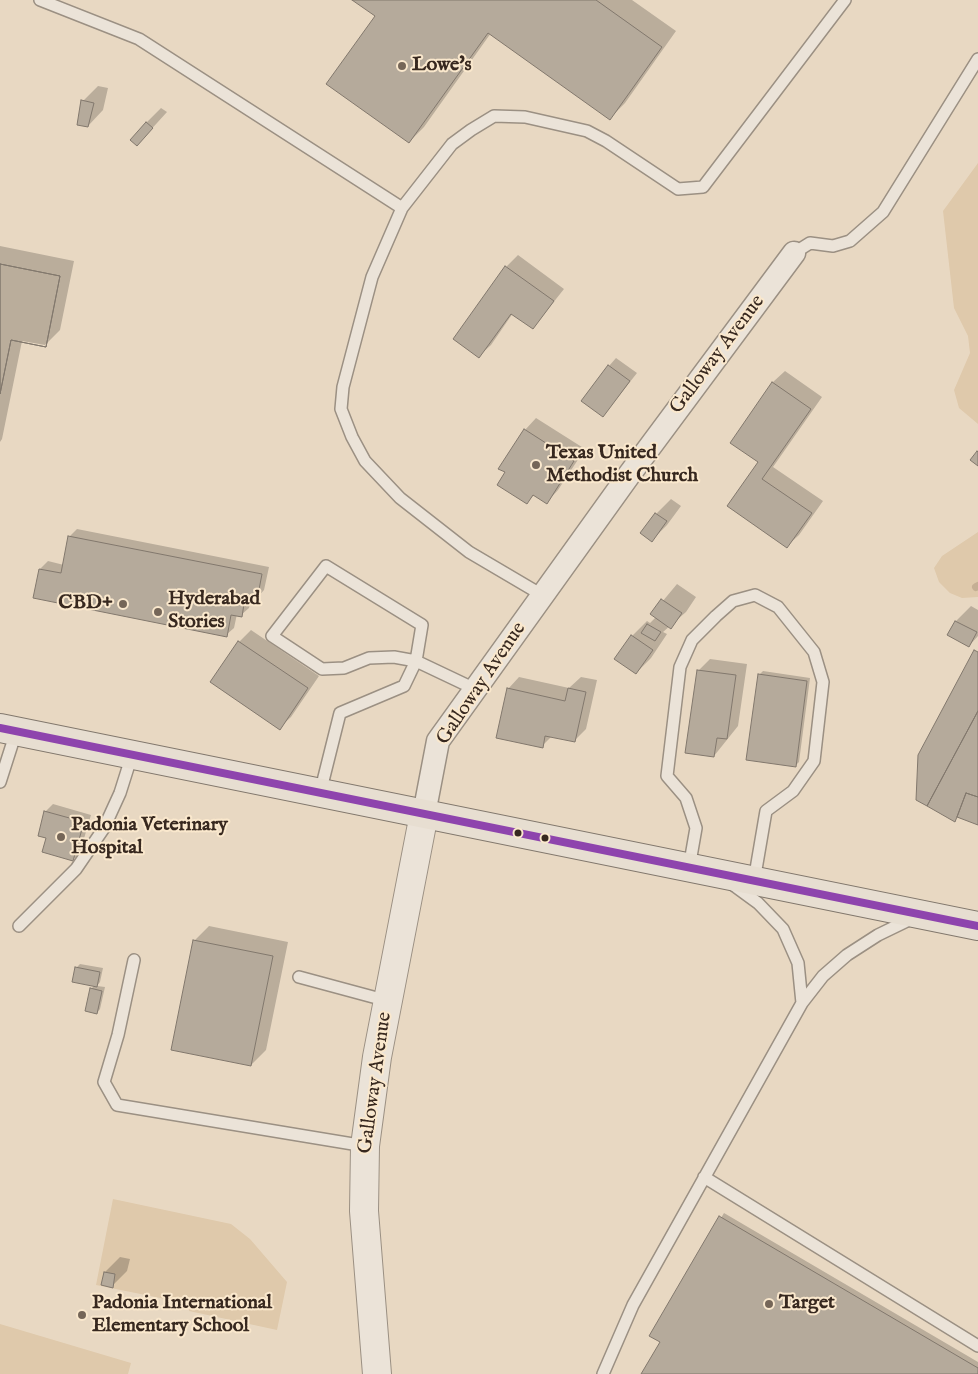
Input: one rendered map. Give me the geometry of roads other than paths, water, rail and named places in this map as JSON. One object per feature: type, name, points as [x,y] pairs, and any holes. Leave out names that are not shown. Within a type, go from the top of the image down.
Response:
[{"type":"main road","points":[[8,730],[978,926]]},
{"type":"street","name":"Galloway Avenue","points":[[377,1374],[364,1211],[365,1146],[368,1114],[438,740],[542,595],[794,253]]},
{"type":"lane","points":[[40,0],[139,38],[402,208]]},
{"type":"lane","points":[[542,595],[469,552],[400,498],[365,462],[352,437],[342,409],[343,387],[372,277],[402,208],[452,144],[494,116],[525,117],[587,131],[606,141],[678,189],[703,187],[845,0]]},
{"type":"lane","points":[[794,253],[810,243],[834,246],[850,241],[884,212],[978,58]]},
{"type":"lane","points":[[320,793],[340,713],[404,686],[416,661],[422,625],[326,566],[272,636],[322,669],[344,668],[369,658],[394,657],[416,661],[475,689]]},
{"type":"lane","points":[[690,868],[696,828],[686,798],[667,776],[680,667],[692,640],[716,616],[733,601],[756,595],[778,607],[814,652],[823,682],[814,761],[793,792],[766,811],[754,881]]},
{"type":"lane","points":[[0,782],[8,730]]},
{"type":"lane","points":[[19,926],[76,869],[104,828],[120,793],[132,755]]},
{"type":"lane","points":[[716,873],[758,903],[783,929],[798,963],[802,1003]]},
{"type":"lane","points":[[603,1374],[633,1305],[802,1003],[823,976],[847,955],[878,935],[921,914]]},
{"type":"lane","points":[[134,960],[118,1035],[104,1082],[117,1106],[365,1146]]},
{"type":"lane","points":[[299,977],[388,1001]]},
{"type":"lane","points":[[704,1178],[978,1346]]},
{"type":"place","name":"Lowe's","points":[[402,66]]},
{"type":"place","name":"Texas United Methodist Church","points":[[536,465]]},
{"type":"place","name":"CBD+","points":[[123,604]]},
{"type":"place","name":"Hyderabad Stories","points":[[158,612]]},
{"type":"place","name":"Padonia Veterinary Hospital","points":[[61,837]]},
{"type":"place","name":"Target","points":[[769,1304]]},
{"type":"place","name":"Padonia International Elementary School","points":[[82,1315]]}]
